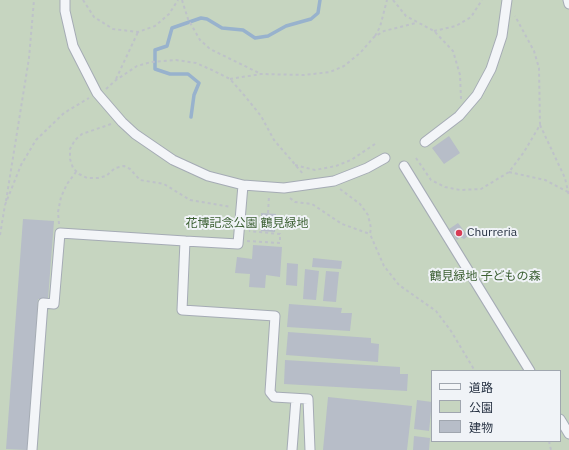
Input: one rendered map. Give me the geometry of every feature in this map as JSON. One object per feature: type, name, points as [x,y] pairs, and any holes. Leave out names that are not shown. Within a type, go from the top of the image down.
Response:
[{"type":"street","points":[[65,0],[65,11],[73,46],[97,93],[122,122],[135,134],[173,160],[208,176],[244,185],[284,188],[334,181],[367,168],[385,158]]},
{"type":"street","points":[[425,142],[459,116],[477,95],[491,69],[502,36],[507,0]]},
{"type":"street","points":[[568,0],[569,4]]},
{"type":"street","points":[[404,166],[529,370]]},
{"type":"street","points":[[32,450],[43,303],[54,304],[60,233],[238,244],[244,185]]},
{"type":"street","points":[[185,241],[182,310],[275,316],[270,392],[274,397],[308,399],[310,450]]},
{"type":"street","points":[[292,450],[296,399]]},
{"type":"street","points":[[561,421],[569,434]]},
{"type":"path","points":[[0,235],[29,58],[34,0]]},
{"type":"path","points":[[83,0],[94,17],[114,29],[138,32],[156,26],[169,14],[178,0]]},
{"type":"path","points":[[182,0],[188,19],[200,40],[210,49],[260,74]]},
{"type":"path","points":[[230,79],[260,74],[304,75],[330,72],[344,66],[360,53],[374,37],[380,27],[387,0]]},
{"type":"path","points":[[393,0],[396,6],[416,23],[434,31],[453,51],[458,69],[461,98],[459,116]]},
{"type":"path","points":[[434,31],[456,26],[471,17],[482,0]]},
{"type":"path","points":[[507,0],[534,51],[539,68],[540,124],[565,178],[569,196]]},
{"type":"path","points":[[374,37],[384,31],[416,23]]},
{"type":"path","points":[[116,80],[138,32]]},
{"type":"path","points":[[5,205],[21,165],[36,140],[64,113],[137,66],[151,62],[176,60],[196,64],[230,79],[261,116],[274,140],[294,165],[313,185]]},
{"type":"path","points":[[122,122],[91,130],[78,137],[72,145],[70,154],[71,163],[76,171],[83,176],[94,179],[106,176],[115,168],[124,166],[140,180],[164,184],[190,200],[212,203],[241,211]]},
{"type":"path","points":[[416,158],[431,180],[445,187],[460,190],[481,189],[509,172],[524,152],[540,124]]},
{"type":"path","points":[[294,165],[316,170],[336,166],[351,160],[375,144]]},
{"type":"path","points":[[60,233],[58,219],[61,197],[67,184],[76,171]]},
{"type":"path","points":[[509,172],[545,180],[568,192]]},
{"type":"path","points":[[334,181],[341,190],[360,204],[368,215],[371,228],[370,234],[384,266],[399,285],[436,311],[451,331],[474,370]]},
{"type":"path","points":[[268,214],[269,186]]},
{"type":"path","points":[[284,188],[285,193],[295,202],[312,204],[342,224],[370,234]]},
{"type":"path","points":[[239,234],[280,234],[280,243],[251,242],[239,234]]},
{"type":"green space","name":"花博記念公園 鶴見緑地","points":[[0,0],[569,0],[569,450],[0,450]]},
{"type":"building","points":[[449,136],[460,153],[444,164],[432,148]]},
{"type":"building","points":[[261,213],[276,214],[275,232],[261,231]]},
{"type":"building","points":[[23,219],[54,221],[48,299],[38,299],[27,450],[6,449]]},
{"type":"building","name":"Churreria","points":[[458,223],[468,236],[464,239],[460,237],[457,240],[449,229]]},
{"type":"building","points":[[253,245],[282,247],[280,277],[266,275],[265,288],[249,287],[250,274],[235,273],[237,257],[252,259]]},
{"type":"building","points":[[313,258],[342,261],[341,269],[312,267]]},
{"type":"building","points":[[287,263],[298,264],[297,286],[286,285]]},
{"type":"building","points":[[305,269],[319,271],[316,300],[303,299]]},
{"type":"building","points":[[326,271],[339,272],[336,302],[323,301]]},
{"type":"building","points":[[289,304],[342,308],[341,313],[352,313],[350,331],[287,327]]},
{"type":"building","points":[[288,332],[371,338],[371,343],[379,344],[378,362],[286,355]]},
{"type":"building","points":[[285,360],[400,367],[400,374],[408,374],[407,391],[284,384]]},
{"type":"building","points":[[328,397],[412,406],[407,450],[323,450]]},
{"type":"building","points":[[417,400],[431,402],[429,431],[414,429]]},
{"type":"building","points":[[414,436],[430,438],[429,450],[413,450]]},
{"type":"waterway","points":[[191,117],[194,95],[199,83],[188,74],[170,74],[155,69],[155,50],[167,46],[172,28],[201,18],[207,19],[222,28],[243,30],[255,38],[268,36],[286,26],[311,19],[318,13],[320,0]]},
{"type":"place","name":"Churreria","points":[[459,233]]},
{"type":"park label","name":"鶴見緑地 子どもの森","points":[[485,277]]}]
